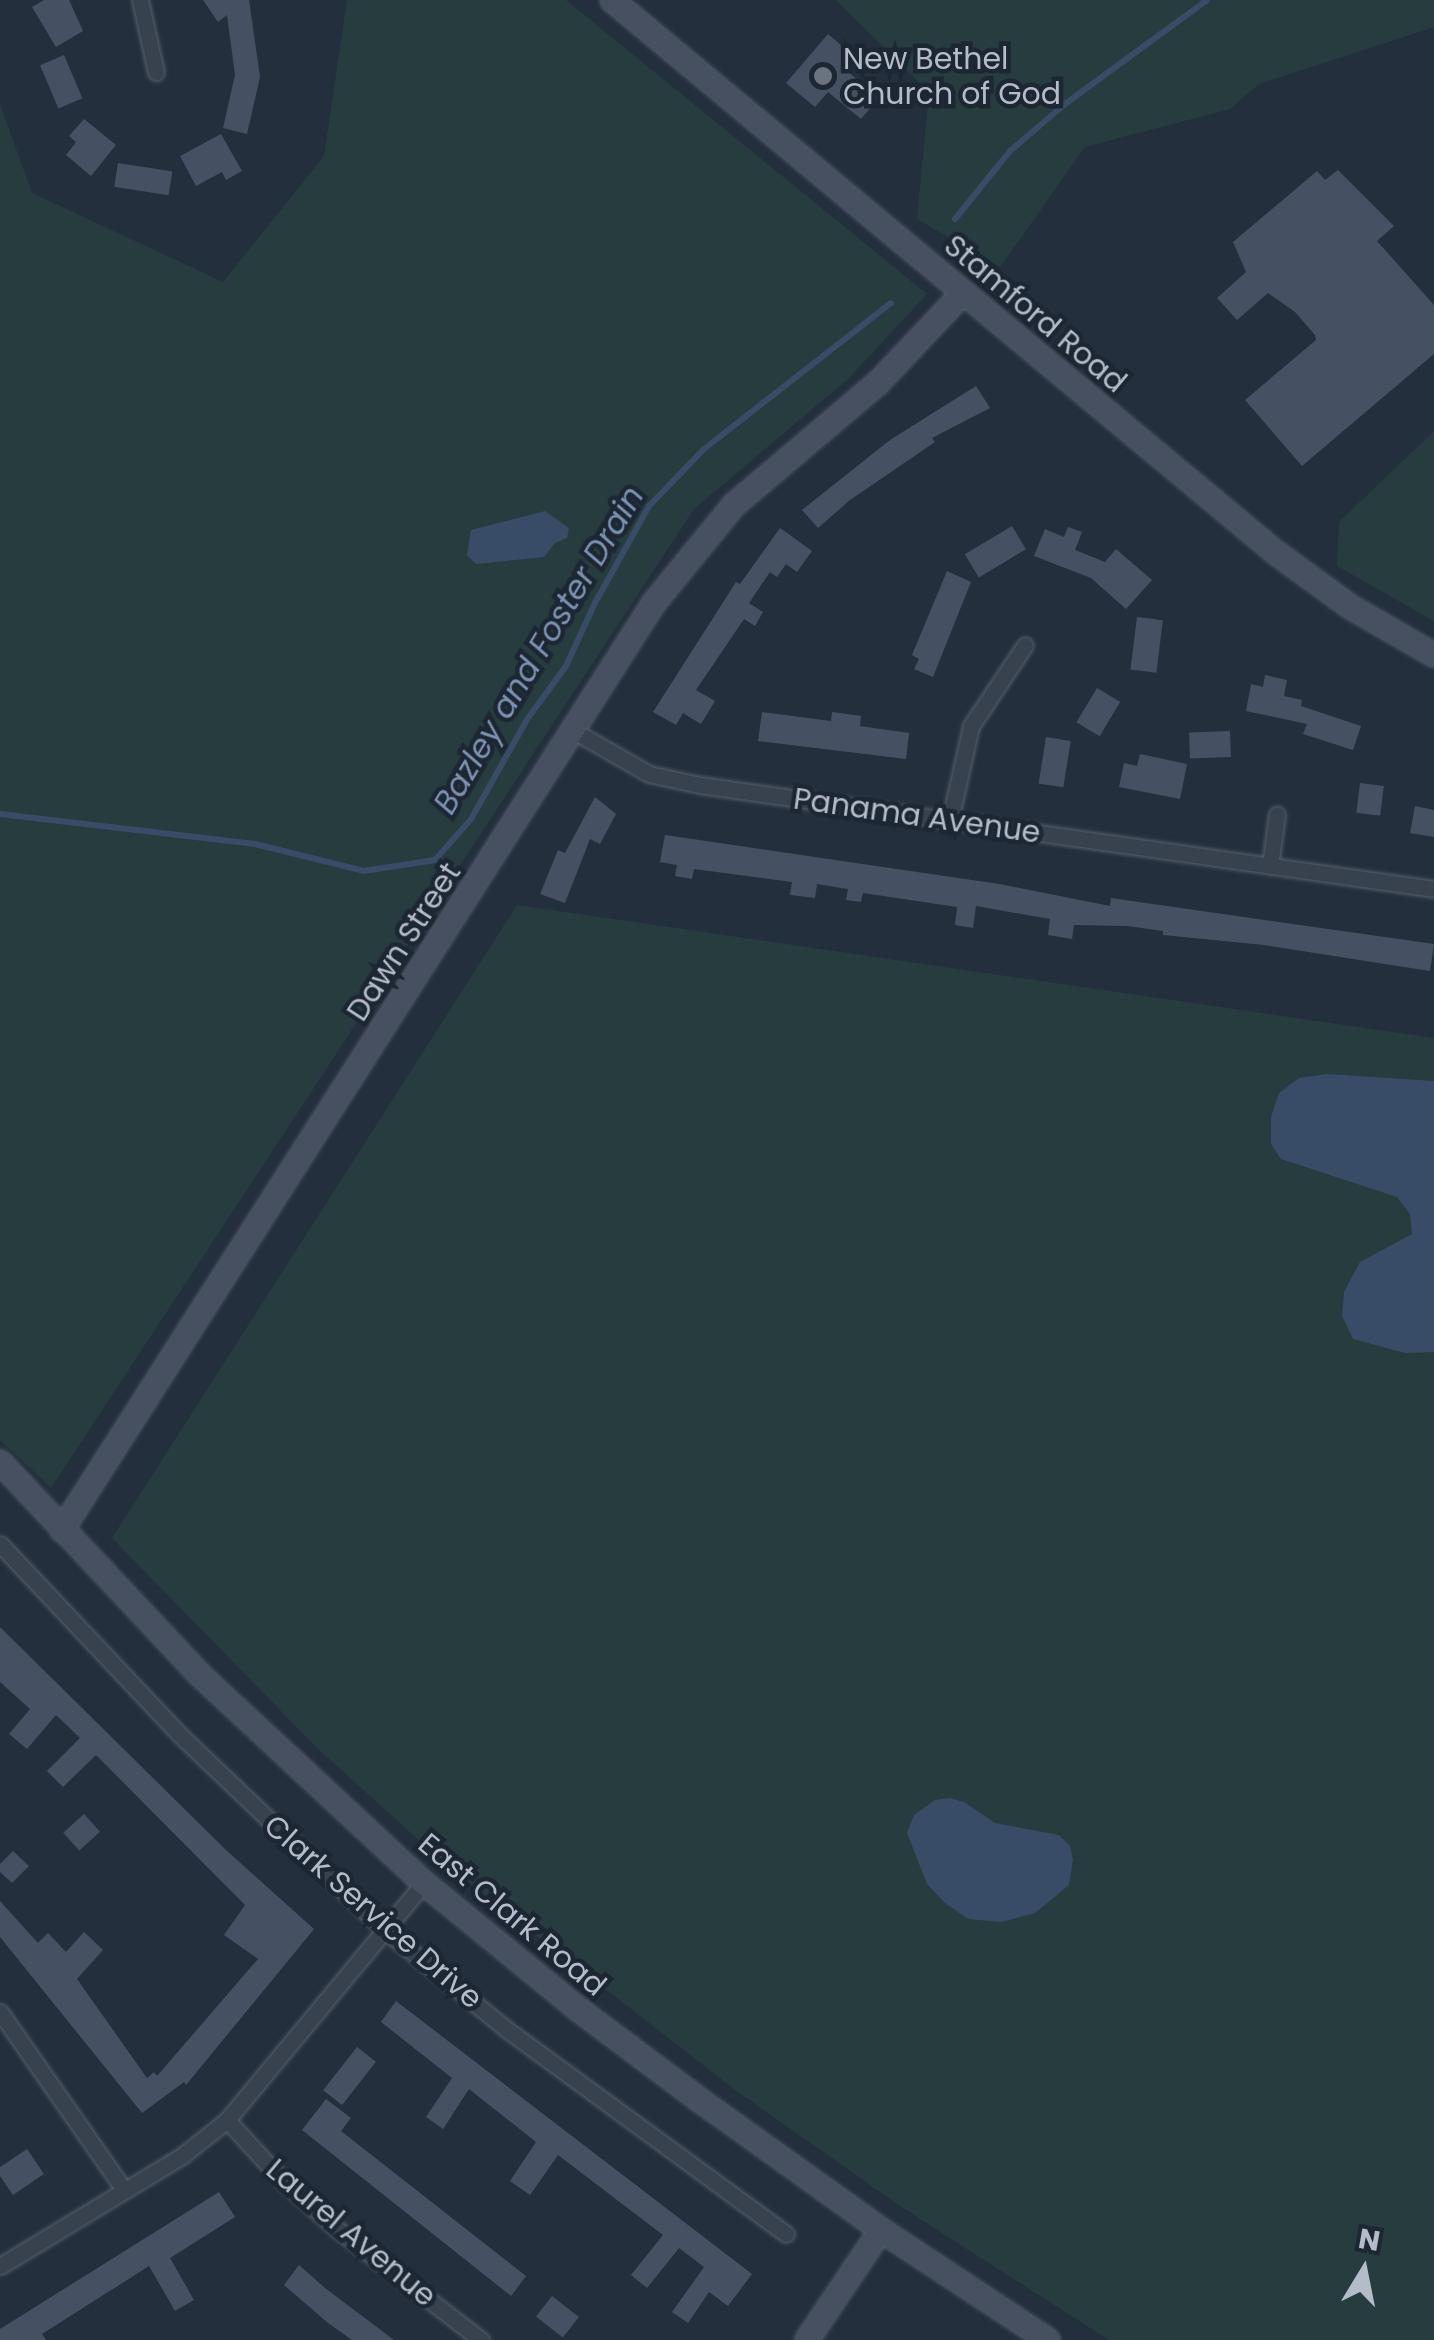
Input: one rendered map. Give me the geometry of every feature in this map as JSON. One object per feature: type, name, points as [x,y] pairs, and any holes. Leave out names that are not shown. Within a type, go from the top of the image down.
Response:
[{"type":"street","points":[[140,0],[156,72]]},
{"type":"street","name":"Stamford Road","points":[[612,0],[1275,552],[1349,606],[1434,655]]},
{"type":"street","name":"Dawn Street","points":[[62,1530],[654,603],[734,505],[879,382],[964,293]]},
{"type":"street","points":[[950,820],[972,726],[1025,645]]},
{"type":"street","name":"Panama Avenue","points":[[574,731],[649,774],[700,786],[1434,889]]},
{"type":"street","points":[[1270,866],[1278,814]]},
{"type":"street","name":"East Clark Road","points":[[0,1462],[199,1674],[424,1883],[578,2009],[881,2230],[1048,2340]]},
{"type":"street","name":"Clark Service Drive","points":[[0,1544],[179,1734],[386,1931],[506,2029],[786,2234]]},
{"type":"street","points":[[0,2266],[183,2155],[228,2120],[424,1883]]},
{"type":"street","points":[[0,2012],[124,2190]]},
{"type":"street","name":"Laurel Avenue","points":[[228,2120],[284,2182],[338,2229],[481,2340]]},
{"type":"street","points":[[807,2340],[881,2230]]},
{"type":"green space","points":[[347,0],[566,0],[927,294],[848,379],[694,509],[51,1488],[0,1440],[0,104],[32,193],[223,282],[324,156]]},
{"type":"green space","points":[[836,0],[1434,0],[1434,27],[1259,84],[1230,109],[1085,147],[1000,267],[917,219],[929,92]]},
{"type":"green space","points":[[1434,431],[1434,621],[1337,566],[1339,522]]},
{"type":"green space","points":[[517,905],[1434,1038],[1434,2340],[1109,2340],[903,2208],[735,2090],[446,1865],[316,1747],[112,1538]]},
{"type":"water","points":[[545,511],[569,528],[567,538],[555,543],[544,557],[476,564],[467,555],[471,530]]},
{"type":"water","points":[[1327,1074],[1434,1081],[1434,1352],[1405,1353],[1353,1339],[1342,1316],[1344,1292],[1360,1262],[1412,1234],[1410,1214],[1397,1197],[1281,1159],[1271,1144],[1271,1117],[1279,1093],[1299,1078]]},
{"type":"water","points":[[950,1798],[964,1802],[995,1823],[1059,1835],[1070,1846],[1073,1860],[1069,1885],[1035,1913],[1001,1922],[968,1919],[945,1903],[927,1884],[907,1833],[914,1815],[935,1800]]},
{"type":"building","points":[[44,0],[69,0],[83,31],[56,47],[32,7]]},
{"type":"building","points":[[203,0],[249,0],[260,77],[247,134],[223,128],[235,75],[227,15],[218,22]]},
{"type":"building","name":"New Bethel Church of God","points":[[828,34],[855,57],[845,69],[879,98],[861,119],[828,92],[815,107],[786,83]]},
{"type":"building","points":[[64,55],[82,98],[58,108],[40,65]]},
{"type":"building","points":[[84,119],[116,145],[91,176],[66,155],[76,142],[69,136]]},
{"type":"building","points":[[221,134],[242,171],[226,180],[222,172],[196,186],[180,156]]},
{"type":"building","points":[[118,163],[172,172],[169,195],[114,187]]},
{"type":"building","points":[[1338,170],[1394,226],[1377,241],[1434,305],[1434,354],[1302,466],[1245,400],[1316,340],[1315,335],[1295,312],[1268,293],[1237,320],[1217,298],[1246,272],[1233,242],[1317,171],[1325,180]]},
{"type":"building","points":[[976,386],[990,408],[932,438],[935,442],[850,500],[818,528],[802,510],[890,440]]},
{"type":"building","points":[[1012,526],[1026,549],[979,577],[965,554]]},
{"type":"building","points":[[1068,527],[1082,532],[1075,550],[1105,562],[1116,549],[1152,580],[1126,609],[1091,578],[1034,556],[1045,529],[1064,537]]},
{"type":"building","points":[[780,528],[812,551],[797,572],[786,564],[777,577],[770,572],[749,603],[763,612],[755,626],[744,619],[696,690],[715,701],[701,724],[683,713],[676,725],[653,712],[736,582],[740,584]]},
{"type":"building","points":[[947,571],[971,582],[933,677],[914,669],[919,659],[912,655]]},
{"type":"building","points":[[1137,617],[1163,620],[1156,673],[1131,670]]},
{"type":"building","points":[[1265,675],[1287,680],[1284,696],[1302,700],[1301,706],[1361,726],[1353,750],[1303,734],[1307,724],[1246,711],[1251,684],[1263,687]]},
{"type":"building","points":[[1097,688],[1120,702],[1100,736],[1076,722]]},
{"type":"building","points":[[762,712],[831,721],[832,712],[861,716],[860,726],[909,733],[906,759],[758,741]]},
{"type":"building","points":[[1230,731],[1231,757],[1190,758],[1189,732]]},
{"type":"building","points":[[1046,737],[1071,741],[1063,787],[1039,783]]},
{"type":"building","points":[[1140,754],[1187,764],[1180,799],[1119,787],[1124,763],[1137,766]]},
{"type":"building","points":[[1360,783],[1384,786],[1380,816],[1356,813]]},
{"type":"building","points":[[595,797],[616,814],[600,844],[590,839],[565,903],[540,894],[558,850],[565,853]]},
{"type":"building","points":[[1415,806],[1434,810],[1434,837],[1410,833]]},
{"type":"building","points":[[665,835],[999,884],[1110,906],[1111,898],[1434,944],[1430,971],[1264,945],[1163,935],[1163,931],[1127,926],[1074,925],[1072,939],[1048,935],[1050,919],[976,906],[973,928],[955,925],[957,907],[863,893],[861,902],[846,900],[848,889],[817,884],[815,898],[790,895],[792,882],[694,869],[692,879],[675,876],[677,865],[660,862]]},
{"type":"building","points":[[0,1627],[226,1850],[314,1929],[186,2085],[184,2082],[142,2113],[0,1937],[0,1901],[38,1943],[48,1933],[66,1952],[84,1932],[103,1950],[77,1979],[147,2078],[154,2072],[157,2076],[258,1959],[224,1935],[245,1905],[96,1755],[63,1787],[47,1771],[80,1738],[56,1715],[27,1749],[9,1734],[30,1709],[0,1682]]},
{"type":"building","points":[[84,1814],[100,1832],[79,1851],[63,1833]]},
{"type":"building","points":[[13,1851],[29,1866],[12,1883],[0,1872],[0,1864]]},
{"type":"building","points":[[396,2001],[752,2274],[728,2306],[709,2292],[688,2323],[672,2312],[704,2267],[679,2248],[647,2288],[631,2275],[663,2235],[558,2155],[530,2195],[510,2181],[536,2142],[469,2089],[443,2129],[426,2117],[452,2078],[381,2022]]},
{"type":"building","points":[[357,2047],[376,2062],[342,2105],[323,2090]]},
{"type":"building","points":[[326,2099],[351,2118],[341,2131],[526,2276],[511,2296],[302,2130]]},
{"type":"building","points":[[27,2149],[44,2174],[13,2195],[0,2176],[0,2167]]},
{"type":"building","points":[[219,2192],[235,2217],[170,2258],[194,2300],[175,2311],[149,2266],[42,2334],[46,2340],[0,2340],[0,2329]]},
{"type":"building","points":[[299,2265],[394,2340],[352,2340],[328,2323],[284,2285]]},
{"type":"building","points":[[552,2296],[579,2317],[563,2337],[536,2316]]},
{"type":"waterway","name":"Bazley and Foster Drain","points":[[955,219],[1010,151],[1065,104],[1207,0]]},
{"type":"waterway","name":"Bazley and Foster Drain","points":[[0,814],[255,844],[364,871],[435,860],[471,819],[528,718],[566,666],[595,603],[649,506],[704,449],[891,303]]},
{"type":"place","name":"New Bethel Church of God","points":[[823,76]]}]
